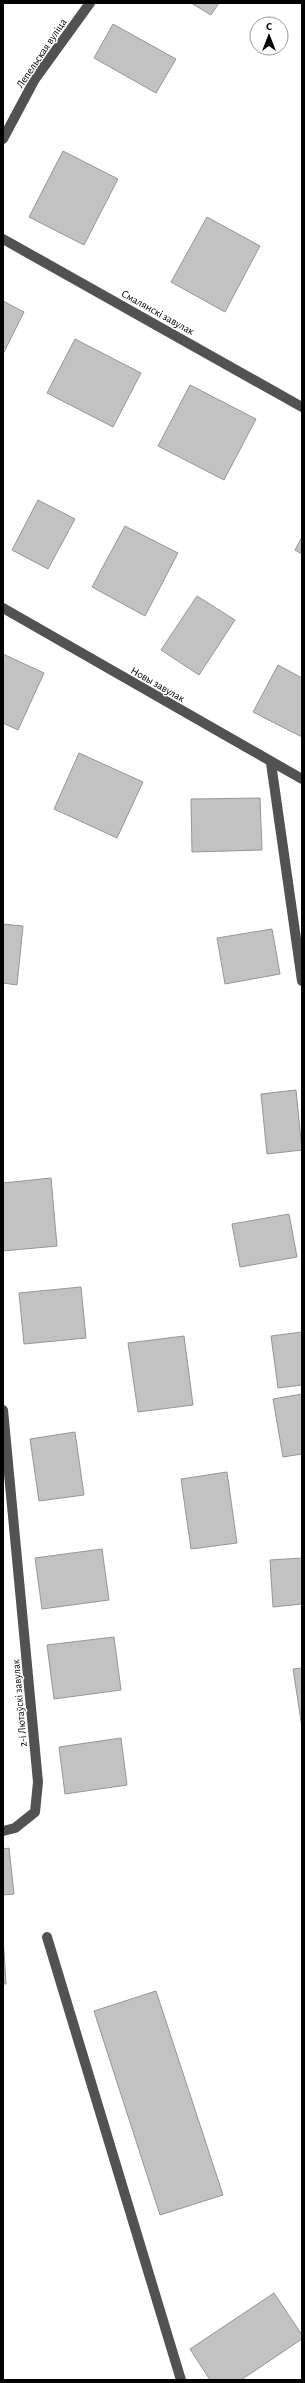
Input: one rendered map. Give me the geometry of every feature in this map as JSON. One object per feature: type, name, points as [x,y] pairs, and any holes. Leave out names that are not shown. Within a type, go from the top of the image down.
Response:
[{"type":"street","name":"Лепельская вуліца","points":[[3,139],[35,79],[90,3]]},
{"type":"street","name":"Смалянскі завулак","points":[[3,239],[302,406]]},
{"type":"street","name":"Новы завулак","points":[[3,608],[271,763],[302,779]]},
{"type":"street","points":[[271,763],[302,981]]},
{"type":"street","name":"2-і Лютаўскі завулак","points":[[3,1410],[38,1782],[35,1812],[15,1828],[3,1831]]},
{"type":"street","points":[[47,1937],[181,2380]]},
{"type":"building","points":[[191,3],[219,3],[211,15]]},
{"type":"building","points":[[113,24],[176,59],[156,93],[94,58]]},
{"type":"building","points":[[63,151],[118,179],[84,245],[29,217]]},
{"type":"building","points":[[207,217],[260,246],[225,312],[171,282]]},
{"type":"building","points":[[3,301],[24,312],[3,354]]},
{"type":"building","points":[[75,339],[141,373],[113,427],[47,393]]},
{"type":"building","points":[[190,385],[256,419],[224,480],[158,446]]},
{"type":"building","points":[[38,500],[75,519],[48,569],[12,550]]},
{"type":"building","points":[[125,526],[178,553],[145,616],[92,587]]},
{"type":"building","points":[[302,537],[302,554],[295,550]]},
{"type":"building","points":[[197,596],[235,620],[199,675],[161,650]]},
{"type":"building","points":[[3,654],[44,673],[18,730],[3,723]]},
{"type":"building","points":[[278,665],[302,678],[302,737],[253,712]]},
{"type":"building","points":[[79,753],[143,782],[117,838],[54,809]]},
{"type":"building","points":[[260,798],[262,850],[192,852],[191,799]]},
{"type":"building","points":[[3,924],[23,926],[17,985],[3,983]]},
{"type":"building","points":[[272,929],[280,974],[225,984],[217,938]]},
{"type":"building","points":[[296,1090],[302,1150],[267,1154],[261,1094]]},
{"type":"building","points":[[51,1178],[57,1246],[3,1251],[3,1183]]},
{"type":"building","points":[[289,1214],[297,1257],[240,1267],[232,1224]]},
{"type":"building","points":[[81,1287],[86,1338],[24,1344],[19,1293]]},
{"type":"building","points":[[302,1332],[302,1385],[278,1388],[271,1336]]},
{"type":"building","points":[[184,1336],[193,1405],[138,1412],[128,1343]]},
{"type":"building","points":[[302,1394],[302,1454],[283,1457],[273,1399]]},
{"type":"building","points":[[75,1432],[84,1495],[39,1501],[30,1439]]},
{"type":"building","points":[[227,1472],[237,1543],[191,1549],[181,1479]]},
{"type":"building","points":[[102,1549],[109,1600],[42,1609],[35,1558]]},
{"type":"building","points":[[302,1558],[302,1604],[273,1607],[270,1560]]},
{"type":"building","points":[[114,1637],[121,1690],[54,1699],[47,1645]]},
{"type":"building","points":[[302,1668],[302,1727],[293,1669]]},
{"type":"building","points":[[121,1738],[127,1785],[65,1794],[59,1747]]},
{"type":"building","points":[[9,1848],[14,1894],[3,1895],[3,1849]]},
{"type":"building","points":[[3,1937],[6,1984],[3,1984]]},
{"type":"building","points":[[156,1991],[223,2195],[160,2215],[94,2011]]},
{"type":"building","points":[[274,2293],[302,2335],[302,2339],[241,2380],[210,2380],[190,2349]]}]
